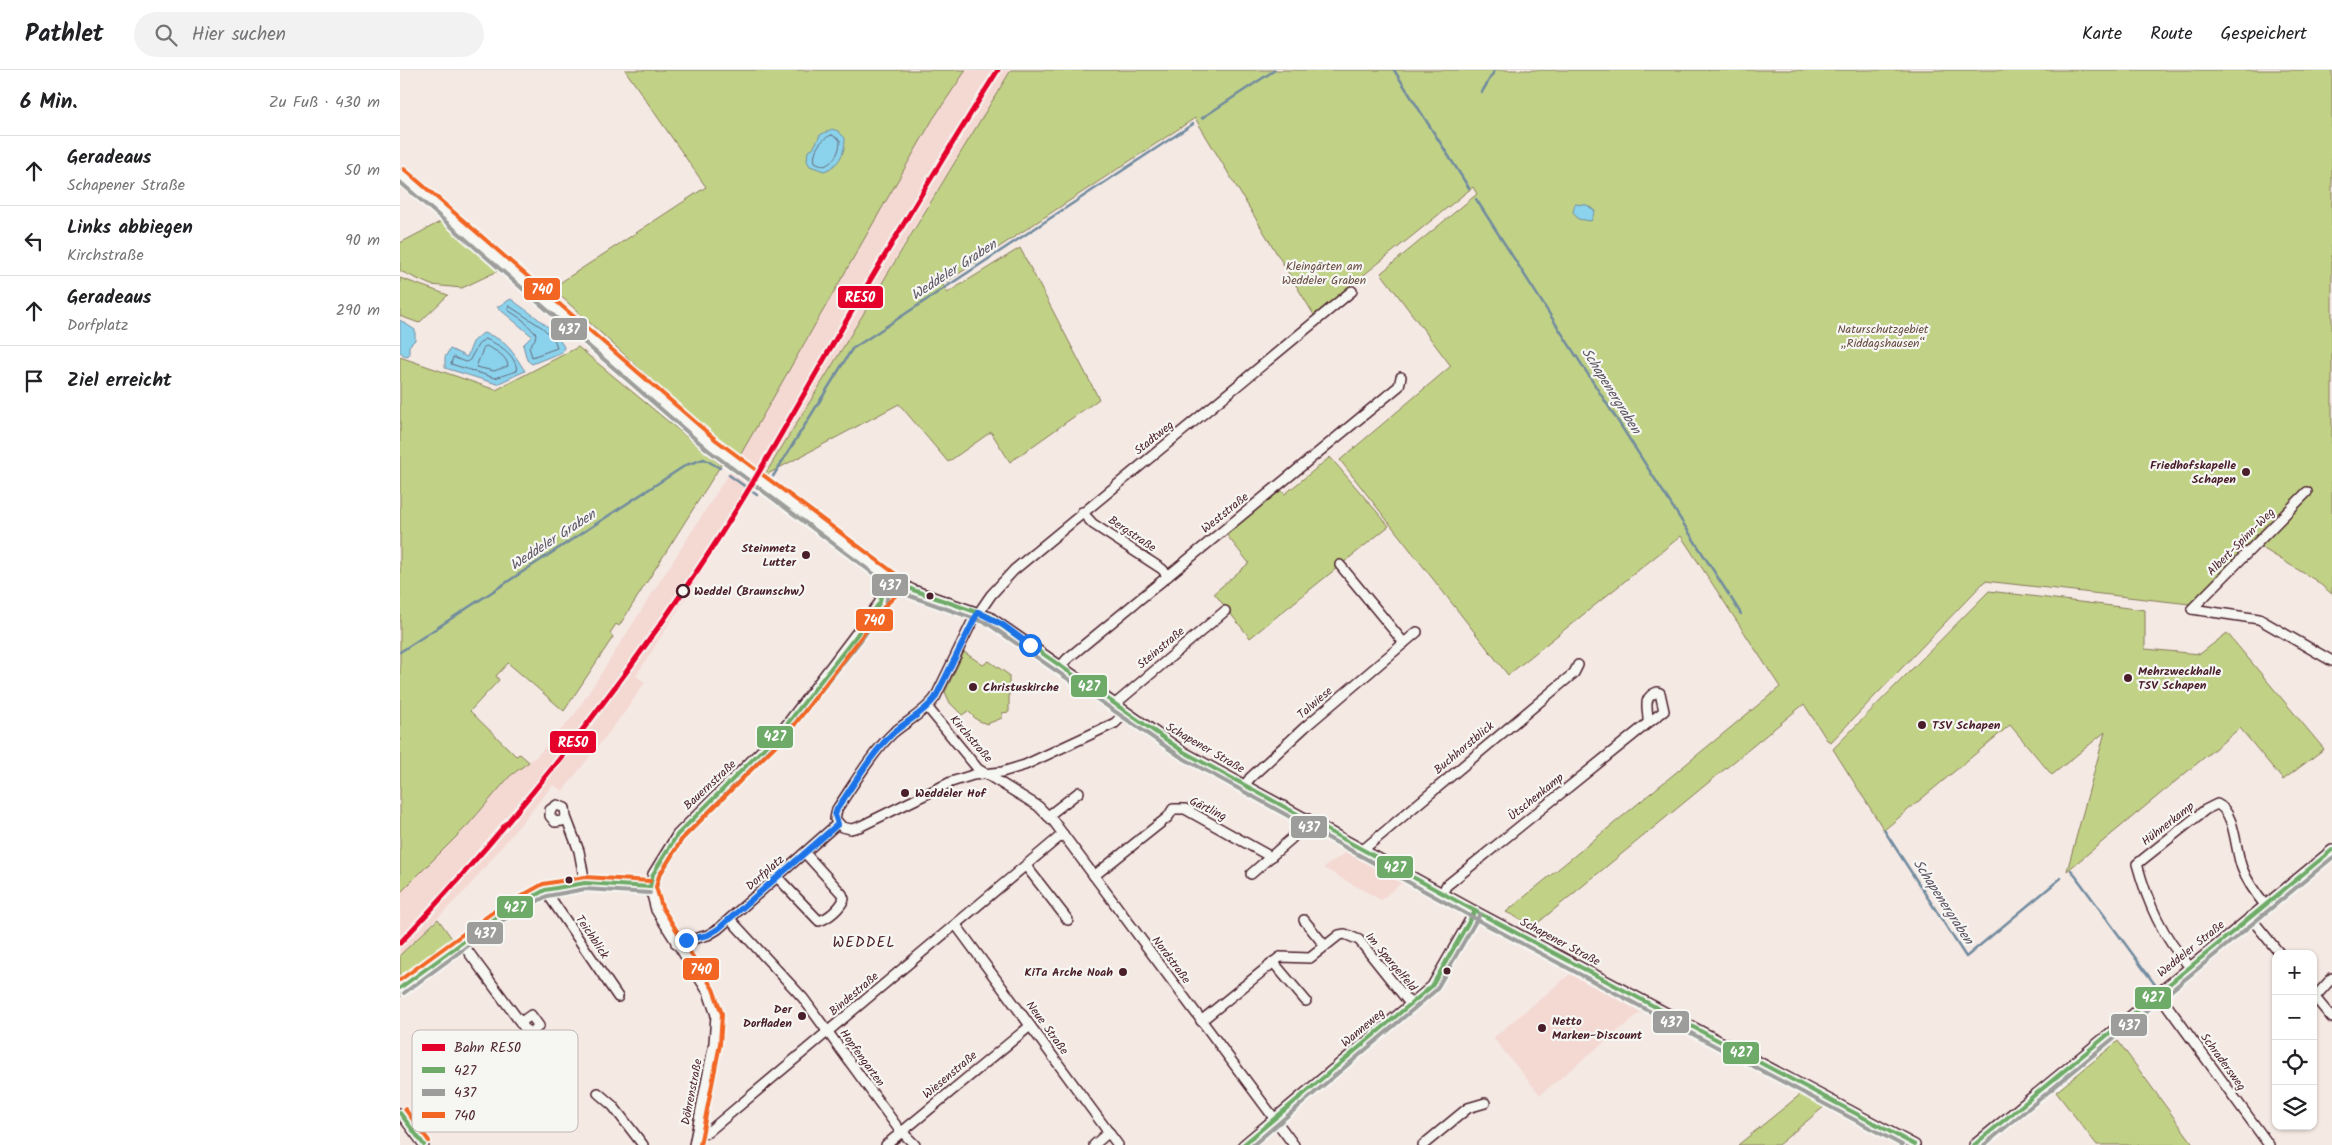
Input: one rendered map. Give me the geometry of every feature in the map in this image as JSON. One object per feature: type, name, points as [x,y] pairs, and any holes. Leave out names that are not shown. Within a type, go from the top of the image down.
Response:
[{"type":"street","name":"Schapener Straße","points":[[400,174],[712,445],[885,575],[899,583],[978,612],[1003,625],[1167,742],[1475,911],[1915,1145]]},
{"type":"street","name":"Stadtweg","points":[[978,612],[1023,561],[1352,291]]},
{"type":"street","name":"Weststraße","points":[[1060,667],[1067,658],[1399,386],[1401,377]]},
{"type":"street","name":"Albert-Spinn-Weg","points":[[2307,492],[2192,609],[2259,619],[2332,661]]},
{"type":"street","name":"Bergstraße","points":[[1082,512],[1093,524],[1162,569],[1168,576]]},
{"type":"street","points":[[1340,565],[1404,643]]},
{"type":"street","name":"Bauernstraße","points":[[880,602],[885,575]]},
{"type":"street","name":"Bauernstraße","points":[[650,887],[653,874],[677,835],[784,728],[880,602],[899,583]]},
{"type":"street","name":"Steinstraße","points":[[1114,705],[1225,611]]},
{"type":"street","points":[[978,612],[941,690],[928,708],[908,720],[882,744],[837,809],[835,815],[838,824],[847,828],[859,827],[951,782],[984,774]]},
{"type":"street","name":"Talwiese","points":[[1245,785],[1250,778],[1305,727],[1417,632]]},
{"type":"street","name":"Buchhorstblick","points":[[1364,849],[1574,673],[1578,665]]},
{"type":"street","name":"Kirchstraße","points":[[928,708],[972,764],[984,774],[1002,772],[1025,765],[1115,723],[1125,713]]},
{"type":"street","name":"Ütschenkamp","points":[[1443,893],[1446,886],[1648,723]]},
{"type":"street","name":"Nordstraße","points":[[984,774],[1038,806],[1048,816],[1294,1145]]},
{"type":"street","points":[[1048,816],[1079,792]]},
{"type":"street","name":"Hühnerkamp","points":[[2190,967],[2168,940],[2158,923],[2144,892],[2137,864],[2217,804],[2225,811],[2233,828],[2242,869],[2265,905]]},
{"type":"street","name":"Gärtling","points":[[1094,876],[1168,817],[1173,809],[1185,809],[1270,856]]},
{"type":"street","points":[[566,817],[580,851],[585,883]]},
{"type":"street","points":[[1251,874],[1291,839],[1308,819]]},
{"type":"street","name":"Dorfplatz","points":[[676,944],[708,935],[730,919],[838,824]]},
{"type":"street","name":"Bindestraße","points":[[695,1141],[1063,834]]},
{"type":"street","name":"Weddeler Straße","points":[[1974,1145],[2332,850]]},
{"type":"street","points":[[778,878],[819,921],[825,919],[842,905],[844,899],[842,894],[805,854]]},
{"type":"street","points":[[1026,866],[1068,920]]},
{"type":"street","points":[[400,988],[516,904],[545,890],[585,883],[650,887],[656,910],[676,944]]},
{"type":"street","name":"Teichblick","points":[[545,890],[618,997]]},
{"type":"street","name":"Wanneweg","points":[[1243,1145],[1411,1005],[1436,980],[1475,911]]},
{"type":"street","points":[[2250,916],[2277,950]]},
{"type":"street","name":"Hopfengarten","points":[[730,919],[803,998],[902,1131],[915,1145]]},
{"type":"street","points":[[1304,920],[1325,946]]},
{"type":"street","name":"Neue Straße","points":[[956,925],[1118,1145]]},
{"type":"street","name":"Im Spargelfeld","points":[[1201,1021],[1280,957],[1310,958],[1339,935],[1346,934],[1359,940],[1411,1005]]},
{"type":"street","points":[[462,942],[520,1023]]},
{"type":"street","name":"Döhrenstraße","points":[[676,944],[712,1003],[716,1016],[714,1043],[695,1141]]},
{"type":"street","points":[[1273,962],[1306,1001]]},
{"type":"street","points":[[2315,995],[2332,978]]},
{"type":"street","name":"Schradersweg","points":[[2158,993],[2269,1145]]},
{"type":"street","points":[[2317,1000],[2332,1018]]},
{"type":"street","name":"Wiesenstraße","points":[[886,1145],[1030,1026]]},
{"type":"street","points":[[598,1093],[613,1106],[643,1145]]},
{"type":"street","points":[[1423,1145],[1468,1108],[1486,1103]]},
{"type":"street","points":[[400,1113],[412,1129]]},
{"type":"street","points":[[414,1132],[424,1145]]},
{"type":"street","points":[[1094,1145],[1109,1132]]},
{"type":"shaded area","points":[[966,70],[1011,70],[917,223],[835,362],[636,676],[645,682],[628,708],[563,791],[553,785],[466,890],[400,955],[400,893],[468,825],[510,776],[537,756],[575,714],[738,459],[933,119]]},
{"type":"shaded area","points":[[1349,850],[1405,880],[1381,900],[1323,868]]},
{"type":"shaded area","points":[[1570,974],[1641,1012],[1540,1095],[1493,1038]]},
{"type":"green space","points":[[625,70],[966,70],[933,119],[738,459],[552,288],[706,187]]},
{"type":"green space","name":"Naturschutzgebiet „Riddagshausen“","points":[[1011,70],[2332,70],[2332,594],[2315,580],[2259,546],[2202,603],[2190,604],[1985,581],[1831,742],[1827,740],[1804,704],[1534,926],[1506,912],[1780,687],[1681,536],[1508,675],[1340,460],[1451,366],[1381,273],[1477,194],[1473,187],[1314,315],[1195,118],[943,284],[947,293],[1020,248],[1099,399],[1010,462],[991,432],[948,462],[899,404],[764,476]]},
{"type":"green space","points":[[440,222],[446,222],[498,271],[462,288],[431,285],[400,271],[400,243]]},
{"type":"green space","points":[[400,278],[448,295],[419,323],[400,316]]},
{"type":"green space","points":[[578,347],[721,465],[619,626],[616,624],[610,633],[613,637],[564,711],[508,663],[496,676],[499,680],[470,711],[516,756],[520,754],[529,762],[510,776],[468,825],[400,893],[400,357],[496,390]]},
{"type":"green space","points":[[1330,457],[1389,526],[1250,638],[1214,593],[1249,563],[1225,533],[1280,489],[1285,494]]},
{"type":"green space","points":[[1989,591],[2145,610],[2145,649],[2200,654],[2227,633],[2324,749],[2283,780],[2240,728],[2067,871],[2105,732],[2052,775],[2010,725],[1884,830],[1833,749]]},
{"type":"green space","points":[[964,652],[983,665],[989,661],[1009,675],[1009,712],[1002,713],[1002,718],[987,724],[977,720],[968,711],[962,715],[950,703],[945,692]]},
{"type":"green space","points":[[438,919],[461,951],[400,997],[400,955]]},
{"type":"green space","points":[[2118,1041],[2194,1145],[2097,1145],[2056,1092]]},
{"type":"green space","points":[[1801,1094],[1825,1106],[1778,1145],[1738,1145]]},
{"type":"water","points":[[832,129],[838,131],[845,138],[844,149],[840,158],[834,166],[824,171],[810,166],[807,161],[808,151],[813,149],[820,135]]},
{"type":"water","points":[[1575,204],[1587,205],[1595,211],[1591,221],[1578,219],[1573,212]]},
{"type":"water","points":[[511,299],[553,332],[564,347],[562,352],[532,364],[527,360],[523,345],[532,336],[497,307]]},
{"type":"water","points":[[400,320],[415,330],[415,340],[409,346],[409,355],[405,356],[400,352]]},
{"type":"water","points":[[483,333],[504,343],[525,371],[497,384],[445,368],[445,357],[450,349],[467,357],[473,342]]},
{"type":"waterway","name":"Weddeler Graben","points":[[1202,118],[1275,70]]},
{"type":"waterway","name":"Schapenergraben","points":[[1394,70],[1469,188]]},
{"type":"waterway","points":[[1482,92],[1495,70]]},
{"type":"waterway","name":"Weddeler Graben","points":[[772,478],[852,349],[1193,124]]},
{"type":"waterway","name":"Schapenergraben","points":[[1476,199],[1729,595]]},
{"type":"waterway","name":"Weddeler Graben","points":[[400,652],[686,465],[704,459],[720,468]]},
{"type":"waterway","name":"Weddeler Graben","points":[[729,475],[757,495]]},
{"type":"waterway","name":"Schapenergraben","points":[[1731,598],[1741,614]]},
{"type":"waterway","name":"Schapenergraben","points":[[1884,830],[1966,957],[2061,878]]},
{"type":"waterway","name":"Schapenergraben","points":[[2071,870],[2156,986]]},
{"type":"rail line","name":"RE50","points":[[400,943],[481,854],[557,762],[665,618],[735,511],[897,235],[998,70]]},
{"type":"transit line","name":"740","points":[[404,169],[716,440],[905,581],[904,587],[885,606],[789,732],[682,839],[659,876],[656,887],[662,907],[713,989],[722,1014],[720,1044],[700,1145]]},
{"type":"transit line","name":"437","points":[[400,182],[708,450],[882,580],[910,596],[987,623],[1181,757],[1472,917],[1902,1145]]},
{"type":"transit line","name":"427","points":[[885,575],[913,590],[990,617],[1184,752],[1475,911],[1915,1145]]},
{"type":"transit line","name":"427","points":[[650,887],[653,874],[677,835],[784,728],[856,636],[880,602],[885,575]]},
{"type":"transit line","name":"437","points":[[656,888],[659,876],[682,839],[788,732],[861,640],[886,604],[891,576]]},
{"type":"transit line","name":"427","points":[[1974,1145],[2332,850]]},
{"type":"transit line","name":"437","points":[[1984,1145],[2332,858]]},
{"type":"transit line","name":"740","points":[[400,980],[496,910],[543,884],[585,877],[650,881]]},
{"type":"transit line","name":"427","points":[[400,988],[500,915],[545,890],[585,883],[650,887]]},
{"type":"transit line","name":"437","points":[[404,993],[503,920],[547,896],[585,889],[650,893]]},
{"type":"transit line","name":"427","points":[[1243,1145],[1432,986],[1475,911]]},
{"type":"transit line","name":"437","points":[[1253,1145],[1436,990],[1480,914]]},
{"type":"transit line","name":"740","points":[[405,1109],[412,1118]]},
{"type":"transit line","name":"427","points":[[400,1113],[412,1129]]},
{"type":"transit line","name":"427","points":[[414,1132],[424,1145]]},
{"type":"transit line","name":"740","points":[[422,1132],[429,1141]]},
{"type":"place","name":"Friedhofskapelle Schapen","points":[[2246,472]]},
{"type":"place","name":"Steinmetz Lutter","points":[[806,555]]},
{"type":"place","name":"Weddel (Braunschw)","points":[[683,591]]},
{"type":"place","name":"Mehrzweckhalle TSV Schapen","points":[[2128,678]]},
{"type":"place","name":"Christuskirche","points":[[973,687]]},
{"type":"place","name":"TSV Schapen","points":[[1922,725]]},
{"type":"place","name":"Weddeler Hof","points":[[905,793]]},
{"type":"place","name":"KiTa Arche Noah","points":[[1123,972]]},
{"type":"place","name":"Der Dorfladen","points":[[802,1016]]},
{"type":"place","name":"Netto Marken-Discount","points":[[1542,1028]]},
{"type":"district","name":"WEDDEL","points":[[864,943]]},
{"type":"route","points":[[686,940],[708,935],[718,929],[755,899],[838,824],[835,819],[837,809],[882,744],[908,720],[928,708],[941,690],[978,612],[1003,625],[1030,645]]},
{"type":"park label","name":"Kleingärten am Weddeler Graben","points":[[1324,273]]}]
